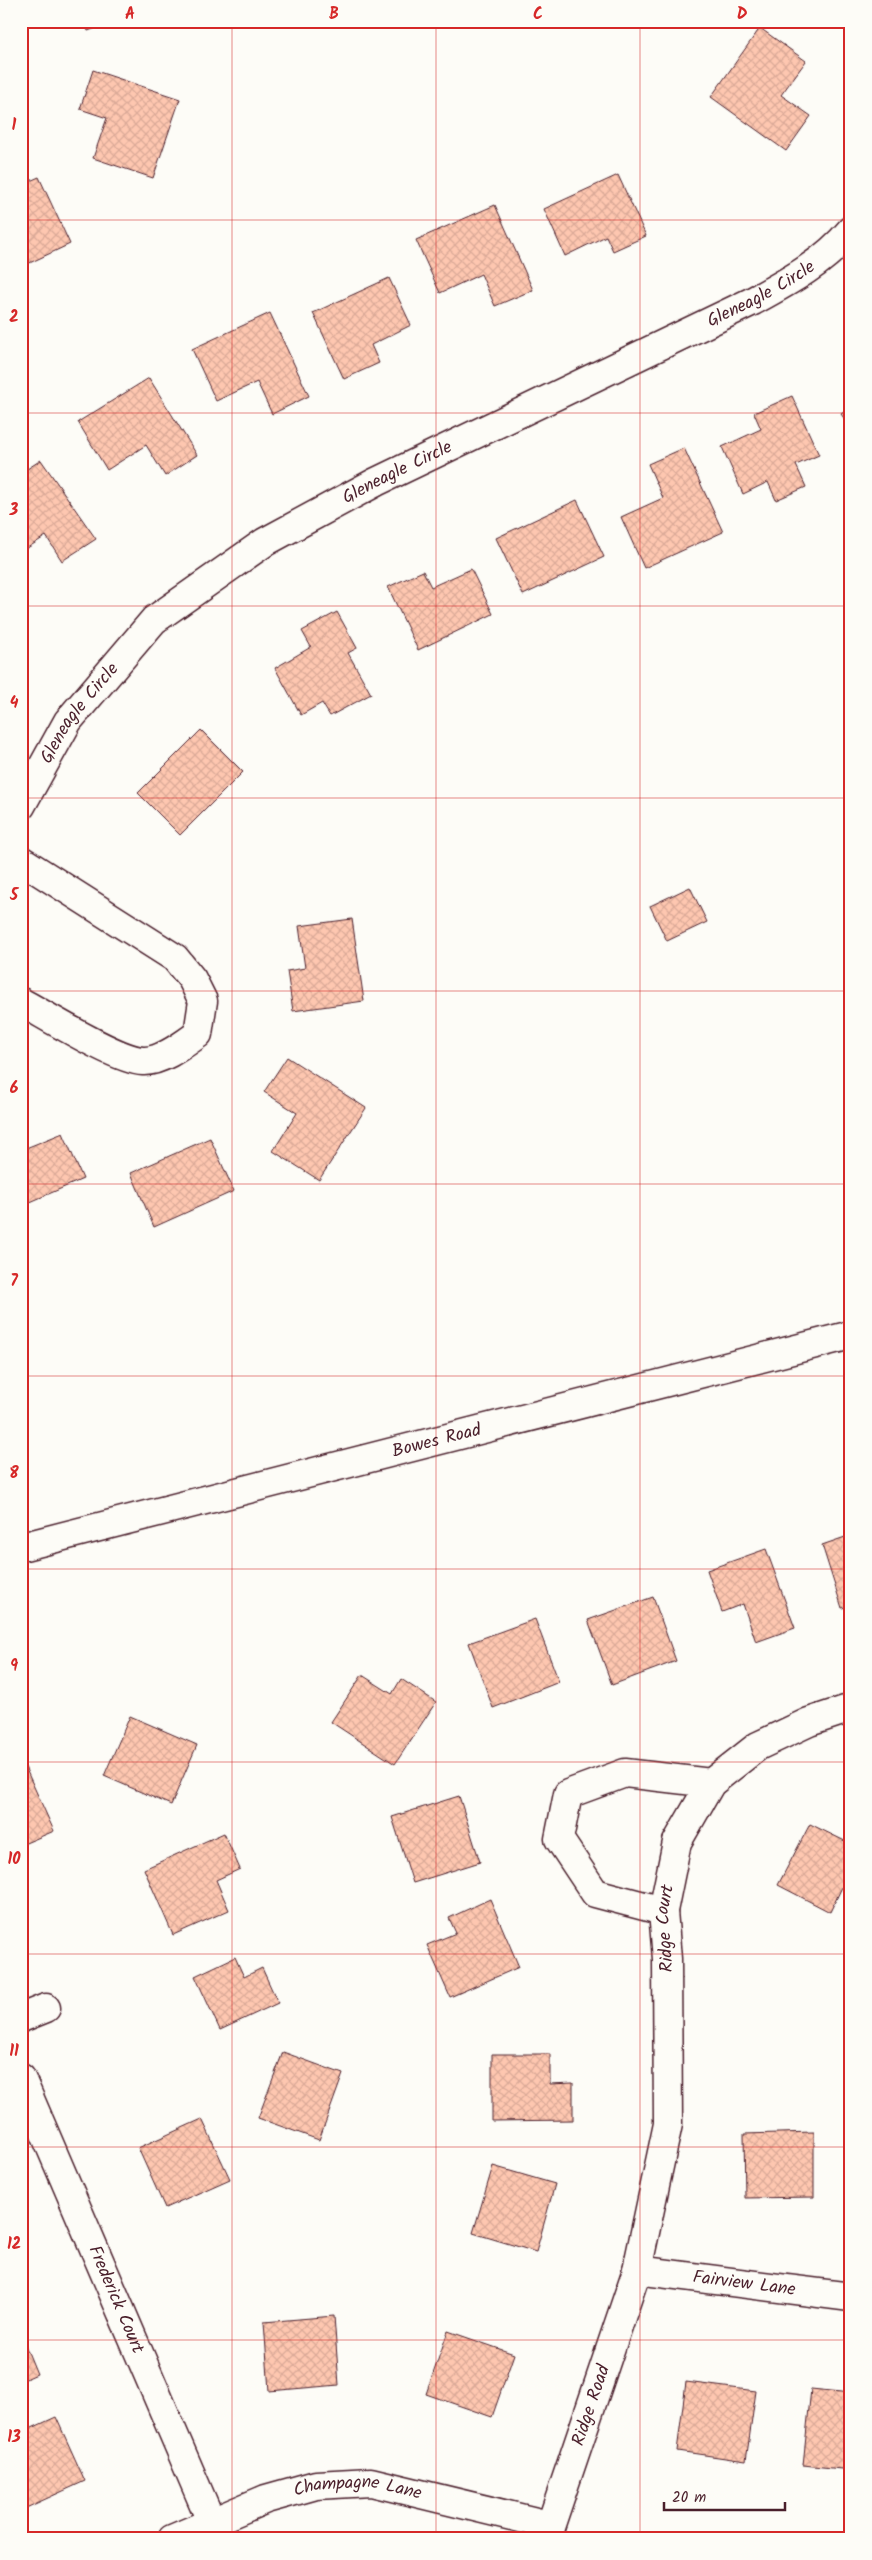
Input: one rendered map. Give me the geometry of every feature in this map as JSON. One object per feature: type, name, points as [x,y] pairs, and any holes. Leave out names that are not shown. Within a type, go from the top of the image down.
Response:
[{"type":"street","name":"Gleneagle Circle","points":[[21,806],[68,721],[154,620],[265,542],[376,482],[753,301],[800,275],[842,242],[851,230]]},
{"type":"street","points":[[21,860],[175,958],[192,979],[203,1001],[198,1034],[175,1051],[144,1061],[115,1053],[21,1002]]},
{"type":"street","name":"Bowes Road","points":[[21,1547],[851,1335]]},
{"type":"street","name":"Ridge Court","points":[[637,2270],[668,2124],[667,1960],[663,1911],[677,1842],[711,1783],[758,1746],[809,1722],[851,1708]]},
{"type":"street","points":[[663,1911],[596,1893],[559,1839],[568,1794],[625,1773],[711,1783]]},
{"type":"street","points":[[21,2018],[46,2008]]},
{"type":"street","name":"Frederick Court","points":[[21,2078],[211,2521]]},
{"type":"street","name":"Fairview Lane","points":[[637,2270],[851,2297]]},
{"type":"street","name":"Ridge Road","points":[[547,2532],[637,2270]]},
{"type":"street","name":"Champagne Lane","points":[[172,2539],[266,2498],[316,2485],[371,2482],[547,2532]]},
{"type":"building","points":[[84,21],[115,21],[88,31]]},
{"type":"building","points":[[760,28],[806,61],[781,95],[811,116],[786,151],[711,97]]},
{"type":"building","points":[[93,70],[180,99],[153,178],[93,158],[107,118],[80,109]]},
{"type":"building","points":[[618,175],[646,236],[613,251],[606,236],[565,256],[544,209]]},
{"type":"building","points":[[39,177],[70,244],[21,267],[21,185]]},
{"type":"building","points":[[495,205],[533,290],[495,306],[481,274],[440,293],[416,240]]},
{"type":"building","points":[[389,278],[411,325],[371,345],[379,363],[344,379],[313,313]]},
{"type":"building","points":[[270,313],[309,396],[272,414],[257,382],[216,401],[192,349]]},
{"type":"building","points":[[149,378],[197,455],[165,476],[146,445],[107,470],[78,422]]},
{"type":"building","points":[[792,396],[819,455],[796,465],[806,487],[776,500],[768,482],[743,494],[722,447],[761,429],[754,413]]},
{"type":"building","points":[[851,407],[851,428],[841,414]]},
{"type":"building","points":[[684,448],[723,532],[644,568],[621,517],[663,498],[648,464]]},
{"type":"building","points":[[41,460],[96,539],[62,561],[46,536],[21,552],[21,467],[24,471]]},
{"type":"building","points":[[577,500],[604,557],[523,595],[496,538]]},
{"type":"building","points":[[471,569],[493,614],[418,650],[388,587],[423,571],[431,587]]},
{"type":"building","points":[[337,612],[357,648],[348,653],[371,694],[330,716],[322,703],[301,715],[275,668],[311,647],[302,631]]},
{"type":"building","points":[[201,730],[243,772],[180,835],[138,793]]},
{"type":"building","points":[[690,887],[707,922],[667,941],[650,906]]},
{"type":"building","points":[[352,919],[364,1001],[293,1011],[287,971],[305,968],[299,926]]},
{"type":"building","points":[[287,1057],[366,1108],[319,1180],[273,1151],[297,1113],[264,1092]]},
{"type":"building","points":[[63,1133],[83,1179],[21,1206],[21,1150]]},
{"type":"building","points":[[210,1138],[234,1191],[154,1227],[131,1173]]},
{"type":"building","points":[[851,1535],[851,1606],[842,1608],[822,1545]]},
{"type":"building","points":[[766,1549],[795,1628],[756,1642],[743,1604],[722,1612],[707,1570]]},
{"type":"building","points":[[653,1597],[676,1661],[612,1685],[588,1620]]},
{"type":"building","points":[[535,1619],[559,1682],[493,1708],[469,1643]]},
{"type":"building","points":[[362,1675],[392,1694],[401,1679],[436,1702],[395,1764],[331,1722]]},
{"type":"building","points":[[130,1716],[197,1745],[171,1805],[104,1776]]},
{"type":"building","points":[[25,1767],[54,1831],[21,1845],[21,1769]]},
{"type":"building","points":[[459,1796],[480,1862],[413,1883],[392,1817]]},
{"type":"building","points":[[810,1824],[851,1844],[851,1884],[845,1881],[830,1912],[778,1885]]},
{"type":"building","points":[[224,1833],[240,1869],[216,1880],[229,1910],[173,1935],[144,1869]]},
{"type":"building","points":[[490,1899],[519,1967],[450,1997],[427,1945],[456,1933],[449,1918]]},
{"type":"building","points":[[235,1957],[244,1977],[262,1968],[278,2003],[220,2030],[195,1976]]},
{"type":"building","points":[[283,2052],[343,2074],[319,2140],[258,2118]]},
{"type":"building","points":[[492,2054],[550,2054],[550,2084],[573,2083],[573,2120],[492,2121]]},
{"type":"building","points":[[202,2119],[230,2179],[165,2208],[138,2148]]},
{"type":"building","points":[[814,2132],[814,2197],[745,2198],[744,2134]]},
{"type":"building","points":[[493,2166],[555,2184],[536,2252],[473,2233]]},
{"type":"building","points":[[334,2316],[339,2385],[269,2391],[264,2322]]},
{"type":"building","points":[[448,2331],[514,2354],[492,2417],[426,2394]]},
{"type":"building","points":[[21,2335],[37,2374],[21,2381]]},
{"type":"building","points":[[686,2382],[756,2391],[746,2461],[677,2451]]},
{"type":"building","points":[[811,2389],[851,2393],[851,2470],[803,2465]]},
{"type":"building","points":[[56,2417],[85,2481],[26,2508],[21,2497],[21,2433]]}]
